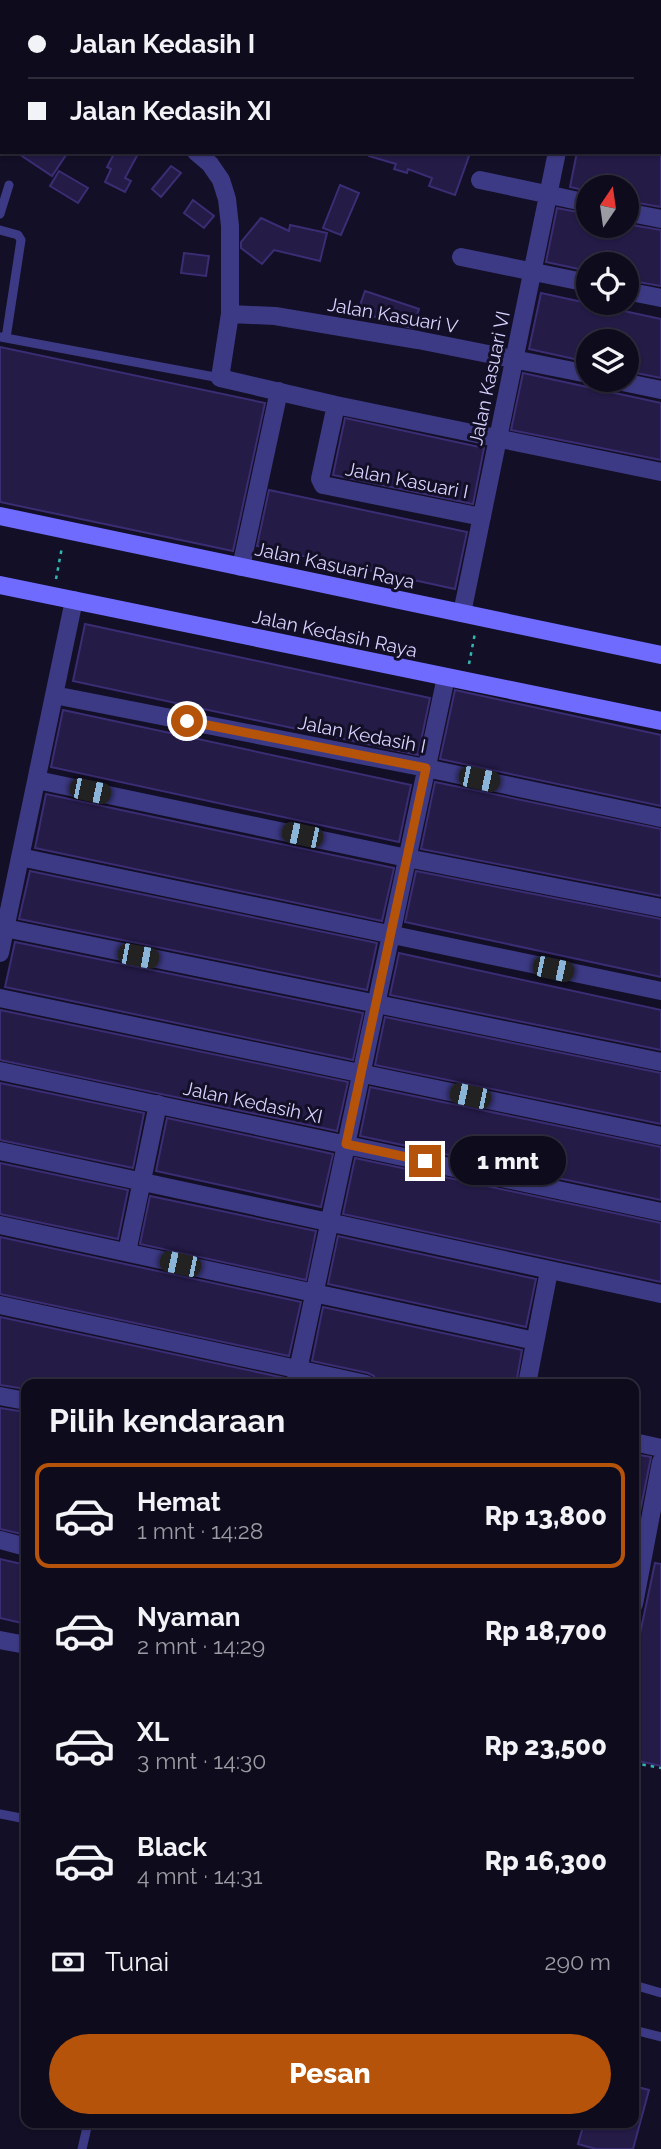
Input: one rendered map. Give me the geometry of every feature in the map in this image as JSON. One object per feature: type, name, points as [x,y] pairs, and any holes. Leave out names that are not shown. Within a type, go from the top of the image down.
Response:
[{"type":"main road","name":"Jalan Kasuari Raya","points":[[0,516],[661,655]]},
{"type":"main road","name":"Jalan Kedasih Raya","points":[[0,585],[661,721]]},
{"type":"street","points":[[198,154],[210,164],[221,180],[227,199],[230,226],[230,314],[220,378],[336,405],[661,472]]},
{"type":"street","name":"Jalan Kasuari VI","points":[[470,615],[482,517],[557,154]]},
{"type":"street","points":[[480,180],[576,201]]},
{"type":"street","points":[[639,215],[661,219]]},
{"type":"street","points":[[461,257],[576,281]]},
{"type":"street","points":[[639,294],[661,298]]},
{"type":"street","name":"Jalan Kasuari V","points":[[230,314],[275,316],[515,358],[576,371]]},
{"type":"street","points":[[639,385],[661,390]]},
{"type":"street","points":[[241,567],[279,391]]},
{"type":"street","name":"Jalan Kasuari I","points":[[336,405],[320,475],[321,484],[482,517]]},
{"type":"street","points":[[0,953],[74,600]]},
{"type":"street","points":[[297,1377],[446,677]]},
{"type":"street","name":"Jalan Kedasih I","points":[[54,695],[426,768],[661,818]]},
{"type":"street","points":[[37,780],[661,908]]},
{"type":"street","points":[[20,857],[661,991]]},
{"type":"street","points":[[5,928],[661,1062]]},
{"type":"street","points":[[0,998],[661,1136]]},
{"type":"street","name":"Jalan Kedasih XI","points":[[0,1071],[661,1212]]},
{"type":"street","points":[[127,1252],[158,1104]]},
{"type":"street","points":[[0,1152],[661,1294]]},
{"type":"street","points":[[0,1225],[535,1341]]},
{"type":"street","points":[[528,1379],[549,1271]]},
{"type":"street","points":[[0,1305],[297,1377],[317,1379]]},
{"type":"street","points":[[0,1396],[21,1400]]},
{"type":"street","points":[[639,1443],[661,1448]]},
{"type":"street","points":[[640,1531],[661,1462]]},
{"type":"street","points":[[0,1540],[21,1546]]},
{"type":"street","points":[[0,1640],[21,1645]]},
{"type":"lane","points":[[0,214],[9,186]]},
{"type":"lane","points":[[0,230],[18,235],[20,240],[3,337],[220,378]]},
{"type":"lane","points":[[0,1814],[21,1818]]},
{"type":"lane","points":[[639,1986],[661,1993]]},
{"type":"lane","points":[[639,2031],[661,2037]]},
{"type":"lane","points":[[82,2149],[87,2128]]},
{"type":"path","points":[[52,596],[66,530]]},
{"type":"path","points":[[465,681],[470,615]]},
{"type":"path","points":[[639,1764],[661,1768]]},
{"type":"building","points":[[19,154],[67,154],[52,176]]},
{"type":"building","points":[[114,154],[138,154],[125,178],[131,181],[125,192],[105,182],[111,169],[107,167]]},
{"type":"building","points":[[577,154],[661,154],[661,207],[639,203],[639,175],[576,175],[576,188],[570,187]]},
{"type":"building","points":[[369,156],[469,156],[455,195],[429,186],[432,178],[408,169],[407,173],[394,169],[396,164]]},
{"type":"building","points":[[171,166],[181,173],[161,197],[152,189]]},
{"type":"building","points":[[59,171],[88,188],[78,203],[50,186]]},
{"type":"building","points":[[340,185],[359,193],[341,235],[323,228]]},
{"type":"building","points":[[193,200],[214,216],[204,228],[184,213]]},
{"type":"building","points":[[557,208],[576,212],[576,238],[639,238],[639,226],[661,230],[661,286],[639,282],[639,252],[576,252],[576,268],[546,262]]},
{"type":"building","points":[[261,218],[289,231],[290,225],[327,233],[320,261],[274,250],[262,264],[241,248],[241,242]]},
{"type":"building","points":[[184,253],[209,256],[206,276],[181,273]]},
{"type":"building","points":[[365,291],[419,309],[413,328],[358,311]]},
{"type":"building","points":[[541,293],[576,301],[576,315],[639,314],[661,319],[661,378],[639,374],[639,329],[576,329],[576,359],[529,349]]},
{"type":"building","points":[[0,347],[265,403],[233,551],[0,502]]},
{"type":"building","points":[[523,373],[576,385],[576,392],[610,392],[661,403],[661,460],[511,430]]},
{"type":"building","points":[[345,418],[484,448],[473,504],[333,475]]},
{"type":"building","points":[[269,490],[467,532],[455,589],[257,546]]},
{"type":"building","points":[[85,624],[430,698],[418,755],[73,681]]},
{"type":"building","points":[[455,690],[661,735],[661,806],[440,759]]},
{"type":"building","points":[[63,710],[411,785],[399,842],[51,767]]},
{"type":"building","points":[[435,782],[661,829],[661,896],[421,849]]},
{"type":"building","points":[[46,794],[394,868],[382,921],[35,848]]},
{"type":"building","points":[[30,871],[377,943],[367,990],[19,919]]},
{"type":"building","points":[[416,871],[661,919],[661,977],[405,922]]},
{"type":"building","points":[[15,942],[363,1013],[353,1060],[5,987]]},
{"type":"building","points":[[399,953],[661,1010],[661,1050],[390,995]]},
{"type":"building","points":[[0,1010],[348,1082],[337,1131],[0,1060]]},
{"type":"building","points":[[385,1017],[661,1073],[661,1124],[375,1065]]},
{"type":"building","points":[[0,1083],[144,1113],[133,1168],[0,1140]]},
{"type":"building","points":[[370,1087],[661,1147],[661,1200],[360,1136]]},
{"type":"building","points":[[167,1118],[333,1154],[321,1207],[156,1171]]},
{"type":"building","points":[[355,1158],[661,1223],[661,1282],[343,1214]]},
{"type":"building","points":[[0,1163],[128,1190],[118,1239],[0,1214]]},
{"type":"building","points":[[150,1196],[316,1231],[306,1280],[140,1244]]},
{"type":"building","points":[[338,1236],[536,1279],[526,1327],[328,1284]]},
{"type":"building","points":[[0,1237],[301,1302],[289,1356],[0,1294]]},
{"type":"building","points":[[323,1307],[522,1350],[517,1379],[375,1379],[368,1373],[312,1361]]},
{"type":"building","points":[[0,1317],[285,1378],[21,1379],[21,1388],[0,1385]]},
{"type":"building","points":[[0,1408],[21,1411],[21,1534],[0,1529]]},
{"type":"building","points":[[639,1455],[651,1457],[639,1517]]},
{"type":"building","points":[[0,1559],[21,1564],[21,1623],[0,1618]]},
{"type":"building","points":[[655,1563],[661,1564],[661,1766],[639,1761],[639,1638]]},
{"type":"building","points":[[639,2087],[649,2090],[639,2127]]},
{"type":"building","points":[[583,2128],[639,2128],[633,2149],[596,2149],[578,2144]]},
{"type":"route","points":[[187,721],[426,768],[346,1144],[425,1161]]}]
